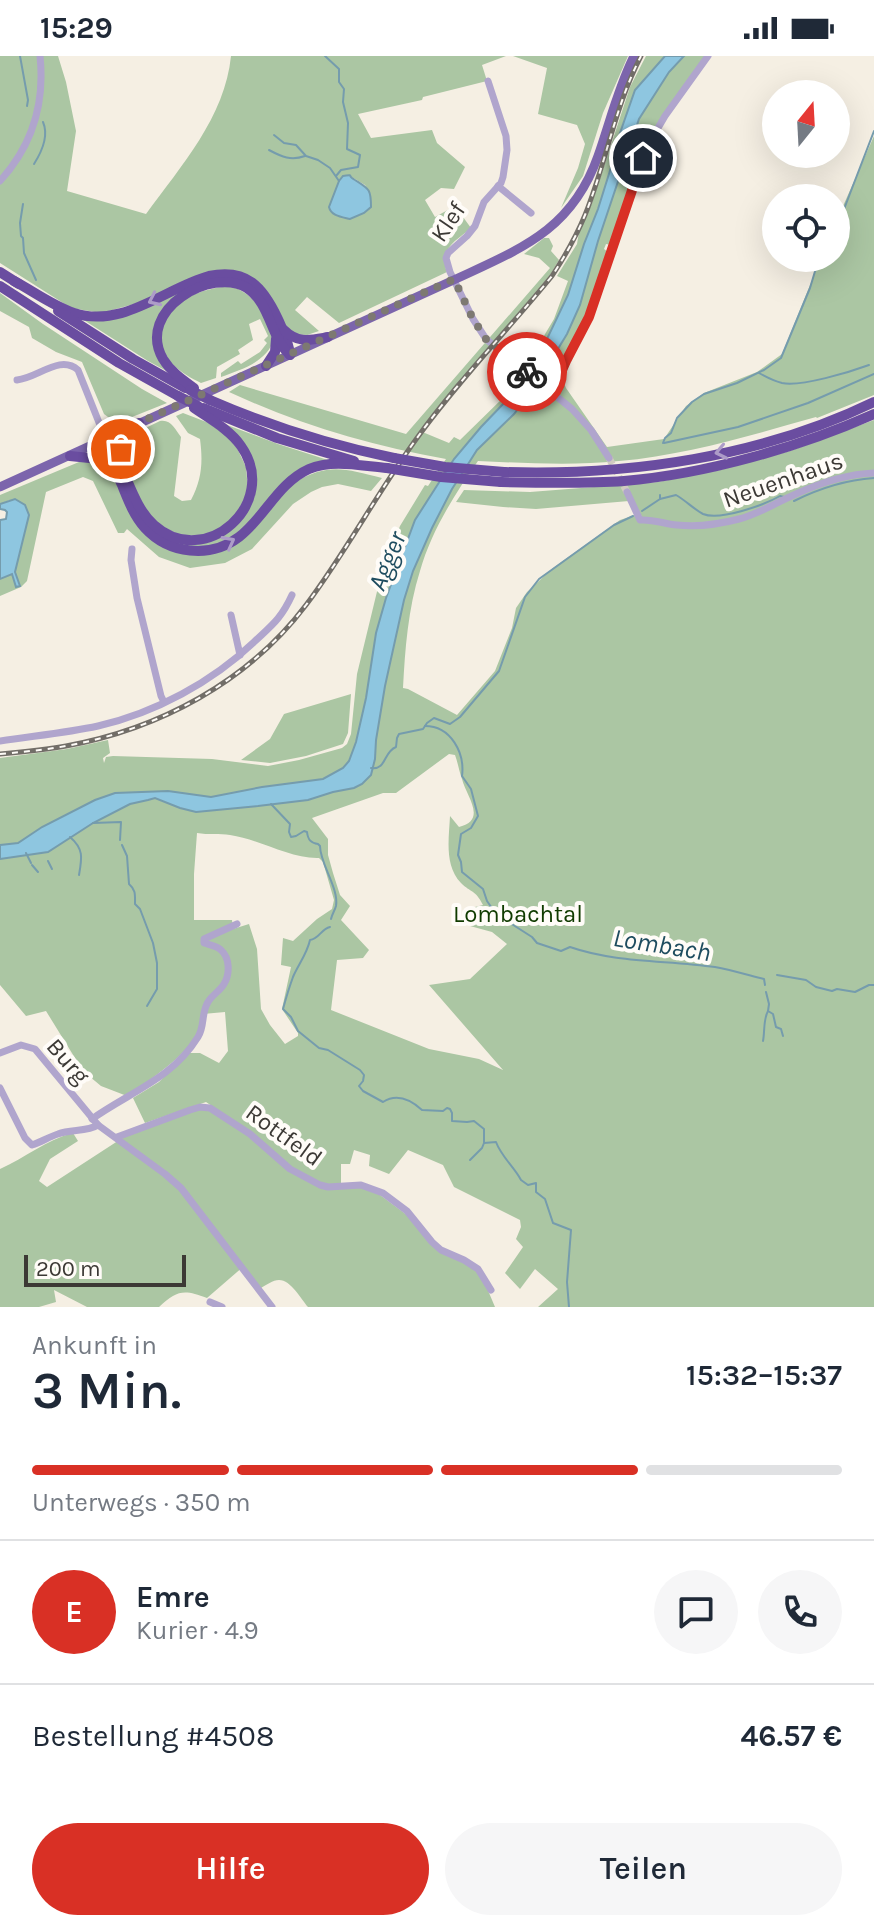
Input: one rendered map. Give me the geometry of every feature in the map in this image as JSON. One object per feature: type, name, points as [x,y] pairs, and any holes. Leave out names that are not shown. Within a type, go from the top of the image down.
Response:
[{"type":"highway","points":[[0,272],[133,359],[210,400],[282,429],[390,463]]},
{"type":"highway","points":[[14,281],[71,312],[98,317],[136,308],[203,277],[232,274],[245,278],[261,290],[270,302],[279,331],[275,352],[266,366]]},
{"type":"highway","points":[[192,389],[166,363],[158,343],[158,329],[162,316],[170,306],[180,298],[213,284],[228,282],[240,285],[259,299],[289,345],[290,355]]},
{"type":"highway","points":[[0,286],[119,363],[196,407],[235,439],[251,469],[252,486],[248,502],[242,514],[215,535],[197,540],[166,533],[144,514],[107,453],[106,440]]},
{"type":"highway","points":[[279,331],[301,340],[328,337]]},
{"type":"highway","points":[[503,477],[623,470],[699,457],[775,439],[874,402]]},
{"type":"highway","points":[[196,407],[320,452],[390,463],[445,467],[540,483],[626,481],[714,467],[850,425],[874,414]]},
{"type":"highway","points":[[139,423],[122,444],[118,468],[132,510],[145,529],[166,544],[194,551],[218,548],[238,538],[286,485],[306,471],[337,464],[390,463]]},
{"type":"highway","points":[[70,456],[99,459],[118,468]]},
{"type":"main road","points":[[0,487],[531,242],[567,212],[585,185],[634,56]]},
{"type":"street","points":[[0,181],[18,158],[35,124],[41,89],[40,56]]},
{"type":"street","points":[[609,458],[585,422],[550,390],[555,386],[589,317],[651,140],[708,56]]},
{"type":"street","name":"Klef","points":[[488,81],[507,144],[505,167],[498,186],[484,202],[475,226],[448,253],[447,263],[473,319],[486,339],[550,390]]},
{"type":"street","points":[[498,186],[531,213]]},
{"type":"street","points":[[17,380],[61,364],[67,363],[76,368],[106,440]]},
{"type":"street","name":"Neuenhaus","points":[[627,492],[640,520],[699,525],[736,520],[834,480],[874,473]]},
{"type":"street","points":[[132,549],[137,598],[164,702]]},
{"type":"street","points":[[0,741],[98,725],[164,702],[201,683],[240,655],[283,614],[292,595]]},
{"type":"street","points":[[231,615],[240,655]]},
{"type":"street","points":[[0,1088],[25,1138],[32,1145],[58,1134],[93,1128],[95,1122],[162,1077],[195,1042],[202,1029],[207,1004],[223,986],[228,973],[228,962],[223,952],[204,943],[204,939],[237,924]]},
{"type":"street","name":"Burg","points":[[0,1053],[21,1045],[35,1049],[95,1122],[181,1188],[272,1307]]},
{"type":"street","name":"Rottfeld","points":[[117,1137],[190,1110],[210,1108],[250,1134],[290,1169],[306,1178],[328,1187],[361,1185],[383,1193],[407,1211],[441,1250],[478,1269],[491,1290]]},
{"type":"street","points":[[210,1302],[222,1307]]},
{"type":"green space","points":[[0,56],[58,56],[76,131],[67,191],[146,214],[187,159],[211,120],[227,78],[231,56],[506,56],[482,65],[487,81],[358,114],[371,138],[432,130],[437,143],[465,167],[454,189],[441,188],[425,200],[435,217],[455,206],[471,228],[447,251],[447,272],[339,323],[307,297],[295,310],[319,331],[307,335],[292,334],[245,274],[101,313],[71,308],[0,263]],"holes":[[[350,176],[365,185],[371,195],[350,219],[334,214],[329,207],[339,181]]]},
{"type":"green space","points":[[513,56],[628,56],[603,113],[583,176],[561,208],[585,144],[577,125],[538,114],[547,68]]},
{"type":"green space","name":"Lombachtal","points":[[646,56],[706,56],[662,118],[644,152],[614,241],[611,245],[606,244],[604,249],[608,257],[579,335],[555,383],[545,382],[541,388],[575,414],[590,430],[600,448],[604,448],[587,422],[558,393],[556,389],[561,377],[607,447],[664,439],[686,406],[704,393],[757,372],[782,354],[815,272],[850,272],[850,190],[874,136],[874,395],[817,418],[669,454],[584,463],[478,461],[444,514],[425,556],[410,614],[403,688],[457,715],[495,671],[512,628],[516,608],[527,592],[553,568],[620,520],[635,515],[639,521],[661,522],[675,527],[721,524],[720,521],[676,524],[642,517],[629,493],[626,493],[629,501],[536,509],[456,502],[464,490],[530,492],[658,482],[720,470],[790,451],[874,420],[874,1307],[538,1307],[558,1289],[535,1269],[520,1289],[505,1273],[523,1247],[516,1239],[521,1227],[520,1220],[454,1187],[443,1165],[408,1150],[389,1174],[369,1166],[370,1155],[354,1150],[350,1164],[341,1164],[341,1184],[328,1186],[291,1168],[252,1133],[206,1102],[145,1123],[133,1098],[159,1082],[188,1053],[200,1053],[219,1063],[228,1051],[225,1012],[203,1014],[199,1030],[186,1049],[127,1096],[101,1086],[83,1071],[46,1011],[26,1016],[0,985],[0,758],[108,740],[110,753],[103,758],[104,763],[106,757],[113,756],[212,759],[268,766],[342,748],[351,734],[357,674],[382,571],[400,526],[425,485],[428,486],[446,459],[335,433],[229,392],[240,385],[406,434],[550,268],[539,258],[524,254],[544,238],[549,238],[553,246],[551,251],[559,260],[550,275],[420,431],[449,443],[454,437],[460,440],[507,394],[554,319],[568,281],[557,276],[577,244],[630,87]],"holes":[[[449,754],[455,755],[474,813],[468,824],[459,827],[450,816],[450,860],[461,883],[478,896],[483,905],[463,910],[470,926],[492,932],[507,944],[470,979],[429,985],[503,1070],[479,1059],[429,1049],[331,1010],[337,960],[363,958],[369,950],[341,920],[350,906],[340,895],[328,855],[328,839],[312,818],[383,793],[396,793]],[[119,810],[48,852],[33,854],[100,813]],[[197,833],[241,837],[297,855],[319,858],[323,862],[334,900],[332,909],[293,941],[283,938],[281,965],[291,967],[282,1009],[298,1033],[285,1044],[261,1009],[257,949],[249,924],[233,929],[232,920],[194,920]]]},
{"type":"green space","points":[[196,283],[248,286],[201,285],[156,323],[172,374],[79,317],[96,320]]},
{"type":"green space","points":[[230,286],[253,300],[274,339],[260,359],[221,377],[221,373],[238,361],[241,364],[260,352],[267,343],[264,340],[268,336],[260,319],[249,324],[253,340],[238,350],[240,354],[217,367],[216,378],[201,383],[183,373],[168,359],[161,342],[162,331],[170,311],[184,299],[207,290]]},
{"type":"green space","points":[[0,293],[167,403],[122,421],[112,420],[104,414],[82,362],[32,338],[29,327],[0,311]]},
{"type":"green space","points":[[183,413],[209,423],[228,437],[246,467],[248,490],[236,516],[217,531],[194,536],[177,534],[158,524],[142,505],[125,465],[128,439],[160,421],[167,422],[181,437],[174,496],[182,501],[191,500],[199,478],[201,447],[200,439],[188,433],[176,416]]},
{"type":"green space","points":[[219,422],[334,462],[306,468],[238,534],[213,546],[181,547],[155,534],[136,506],[174,539],[233,528],[253,470]]},
{"type":"green space","points":[[95,460],[109,470],[150,538],[214,553],[306,476],[337,469],[382,478],[371,491],[338,484],[311,492],[293,504],[252,549],[225,563],[190,568],[159,557],[127,529],[124,533],[118,533],[93,481],[83,477],[46,492],[27,581],[0,596],[0,579],[13,574],[16,586],[18,581],[15,572],[29,515],[10,500],[0,504],[0,495],[79,462]]},
{"type":"green space","points":[[351,694],[348,733],[343,744],[270,763],[241,760],[270,739],[284,714]]},
{"type":"green space","points":[[201,1109],[208,1110],[250,1136],[319,1186],[372,1189],[411,1218],[431,1244],[477,1270],[495,1307],[308,1307],[292,1286],[283,1281],[274,1281],[261,1288],[244,1266],[207,1298],[181,1293],[159,1307],[87,1307],[54,1290],[56,1302],[39,1307],[0,1307],[0,1169],[73,1133],[78,1141],[50,1159],[39,1181],[47,1187],[127,1135]]},
{"type":"water","name":"Agger","points":[[665,56],[684,56],[669,72],[639,119],[580,305],[567,334],[514,414],[477,450],[452,489],[413,571],[385,686],[371,775],[354,788],[308,800],[258,806],[196,812],[155,798],[130,804],[48,852],[0,859],[0,845],[18,843],[42,827],[115,793],[168,791],[211,797],[323,779],[349,761],[366,698],[376,633],[415,520],[454,459],[504,403],[546,341],[568,295],[635,90]]},
{"type":"water","points":[[350,175],[370,193],[371,207],[350,219],[334,214],[329,207],[343,176]]},
{"type":"water","points":[[15,499],[25,505],[29,515],[15,572],[20,586],[16,587],[12,574],[0,579],[0,520],[6,519],[7,512],[0,509],[0,504]]},
{"type":"waterway","points":[[20,56],[27,106]]},
{"type":"waterway","points":[[325,56],[339,69],[339,82],[344,89],[347,149],[360,155],[358,167],[341,170],[336,176]]},
{"type":"waterway","points":[[34,164],[45,139],[43,122]]},
{"type":"waterway","points":[[850,194],[874,131]]},
{"type":"waterway","points":[[274,135],[284,143],[296,145],[306,156],[330,168],[339,181]]},
{"type":"waterway","points":[[269,150],[287,158],[305,156]]},
{"type":"waterway","points":[[23,204],[21,236],[24,253],[36,280]]},
{"type":"waterway","points":[[663,443],[677,418],[692,402],[704,394],[764,370],[781,358],[815,272]]},
{"type":"waterway","points":[[759,373],[790,384],[826,378],[869,365]]},
{"type":"waterway","points":[[664,443],[738,427],[808,403],[874,374]]},
{"type":"waterway","points":[[794,501],[833,485],[874,478]]},
{"type":"waterway","points":[[642,511],[660,499],[660,495]]},
{"type":"waterway","points":[[660,499],[676,495],[703,514],[711,516],[742,511],[784,497]]},
{"type":"waterway","points":[[371,768],[383,764],[396,747],[399,734],[423,729],[434,718],[450,724],[460,717],[499,671],[525,597],[539,579],[614,525],[633,516]]},
{"type":"waterway","name":"Lombach","points":[[425,726],[434,727],[449,736],[458,750],[462,776],[471,789],[478,816],[471,828],[461,834],[458,855],[462,872],[483,889],[496,914],[537,943],[561,951],[570,947],[623,959],[715,967],[764,979],[765,985]]},
{"type":"waterway","points":[[271,804],[290,824],[291,837],[304,831],[310,841],[320,846],[336,899],[331,919]]},
{"type":"waterway","points":[[93,823],[121,822],[120,840]]},
{"type":"waterway","points":[[70,837],[81,854],[79,875]]},
{"type":"waterway","points":[[122,845],[127,856],[129,884],[153,943],[157,963],[157,989],[147,1006]]},
{"type":"waterway","points":[[26,853],[31,863]]},
{"type":"waterway","points":[[48,861],[52,869]]},
{"type":"waterway","points":[[32,865],[38,872]]},
{"type":"waterway","points":[[330,927],[310,940],[283,1009],[298,1031],[319,1048],[328,1050],[360,1070],[364,1075],[359,1086],[363,1091],[383,1102],[399,1098],[422,1110],[450,1109],[452,1121],[474,1121],[484,1129],[484,1143],[496,1142],[521,1180],[528,1185],[536,1183],[536,1192],[545,1199],[553,1223],[571,1230],[567,1282],[569,1307]]},
{"type":"waterway","name":"Lombach","points":[[777,975],[806,980],[816,987],[832,991],[855,992],[874,985]]},
{"type":"waterway","points":[[766,992],[768,1011],[773,1014],[776,1027],[781,1029],[783,1036]]},
{"type":"waterway","points":[[763,1041],[768,1011]]},
{"type":"waterway","points":[[470,1160],[484,1143]]},
{"type":"tunnel","points":[[609,458],[627,492]]},
{"type":"railway","points":[[0,754],[101,738],[168,714],[229,679],[283,632],[321,585],[402,459],[433,417],[557,269],[585,215],[624,95],[641,56]]},
{"type":"way so far","points":[[121,449],[127,436],[139,423],[454,279],[486,339],[527,372]]},
{"type":"route","points":[[527,372],[550,390],[555,386],[597,298],[643,158]]}]
